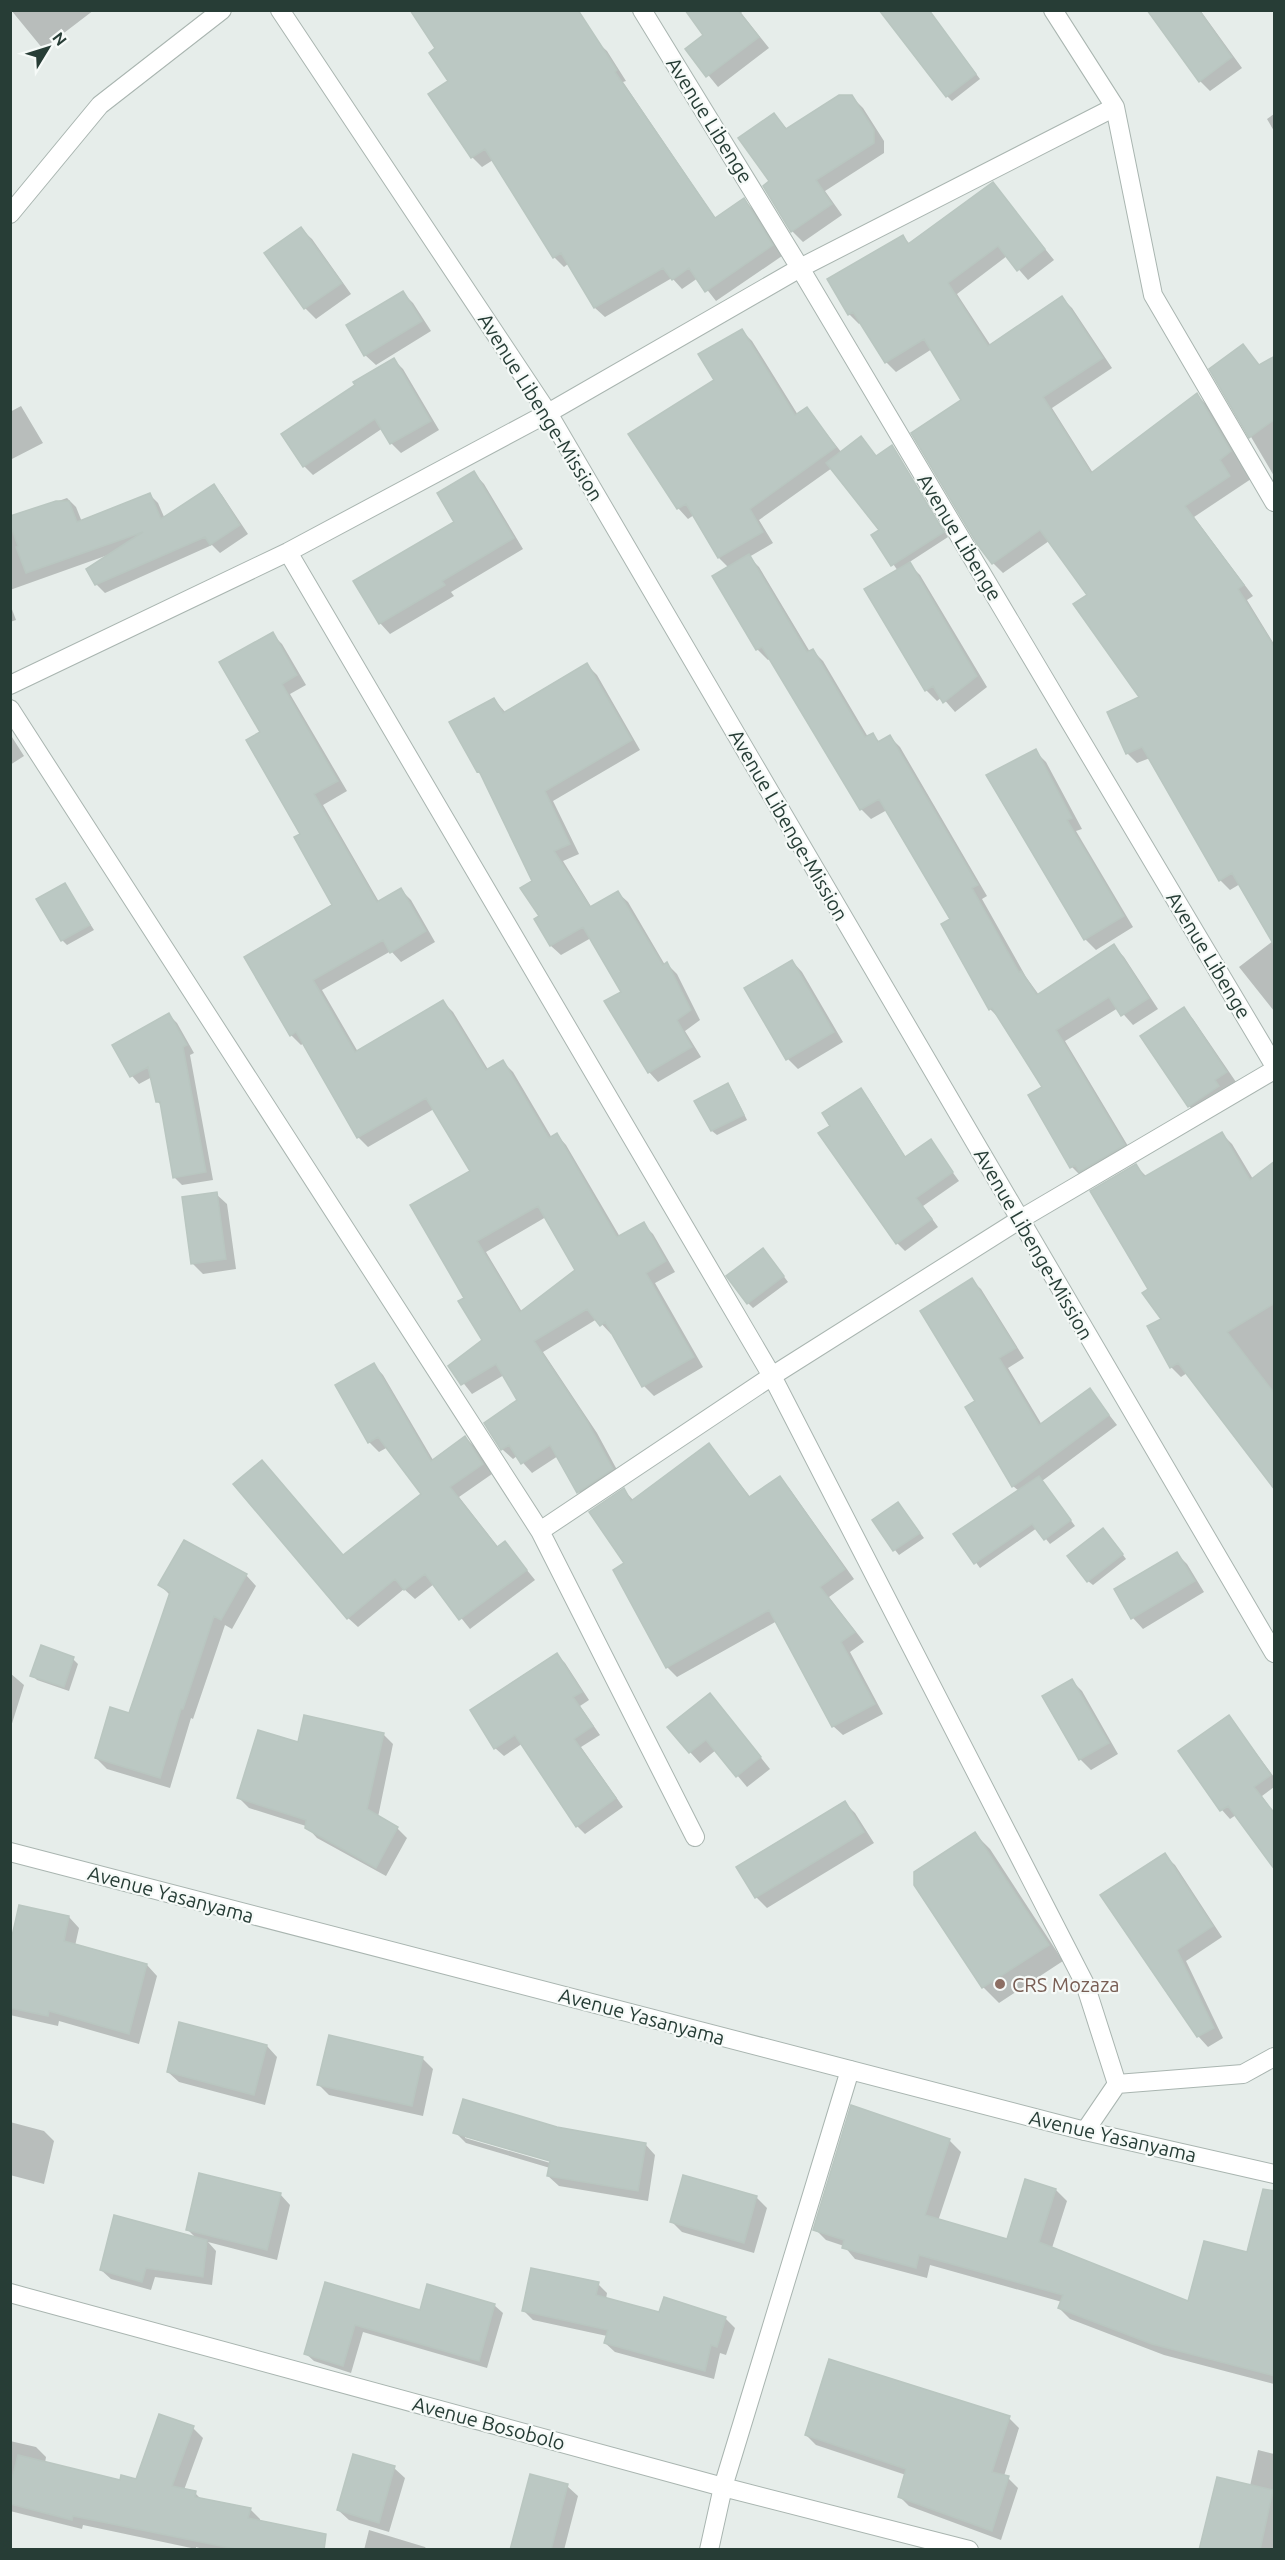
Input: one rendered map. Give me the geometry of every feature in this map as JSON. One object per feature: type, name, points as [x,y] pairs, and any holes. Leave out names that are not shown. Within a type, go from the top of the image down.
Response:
[{"type":"street","points":[[10,214],[100,105],[222,10]]},
{"type":"street","name":"Avenue Libenge-Mission","points":[[280,10],[548,413],[1019,1220],[1275,1653]]},
{"type":"street","name":"Avenue Libenge","points":[[642,10],[800,268],[1275,1065]]},
{"type":"street","points":[[1053,10],[1115,107],[1153,295],[1275,502]]},
{"type":"street","points":[[10,685],[288,552],[548,413],[800,268],[1115,107]]},
{"type":"street","points":[[288,552],[772,1376],[1085,1984],[1117,2084]]},
{"type":"street","points":[[10,709],[540,1531],[695,1837]]},
{"type":"street","points":[[540,1531],[772,1376],[1019,1220],[1275,1070]]},
{"type":"street","name":"Avenue Yasanyama","points":[[10,1852],[1085,2131],[1275,2174]]},
{"type":"street","points":[[1117,2084],[1243,2074],[1275,2057]]},
{"type":"street","points":[[709,2550],[723,2487],[850,2070]]},
{"type":"street","points":[[1085,2131],[1117,2084]]},
{"type":"street","name":"Avenue Bosobolo","points":[[10,2293],[723,2487],[969,2550]]},
{"type":"building","points":[[410,10],[578,10],[617,70],[615,72],[715,218],[744,198],[773,245],[705,292],[689,268],[672,280],[663,268],[594,308],[561,253],[553,258],[485,149],[471,158],[428,94],[448,81],[429,53],[435,48]]},
{"type":"building","points":[[685,10],[738,10],[759,37],[706,77],[685,49],[703,35]]},
{"type":"building","points":[[879,10],[929,10],[976,74],[946,97]]},
{"type":"building","points":[[1147,10],[1199,10],[1232,57],[1199,82]]},
{"type":"building","points":[[839,95],[852,95],[874,130],[874,143],[816,180],[832,204],[791,232],[763,186],[769,181],[738,138],[774,113],[786,129]]},
{"type":"building","points":[[993,182],[1045,249],[1017,271],[998,246],[948,283],[988,346],[1062,296],[1103,358],[1043,397],[1091,473],[1197,393],[1231,451],[1220,460],[1230,476],[1185,506],[1244,585],[1238,589],[1275,648],[1275,947],[1232,873],[1219,881],[1142,747],[1126,754],[1107,712],[1139,697],[1073,604],[1087,595],[1040,530],[992,564],[977,544],[911,433],[961,400],[924,339],[885,363],[853,312],[848,315],[827,279],[903,235],[908,244]]},
{"type":"building","points":[[301,227],[342,283],[304,309],[264,253]]},
{"type":"building","points":[[403,291],[422,321],[364,356],[346,325]]},
{"type":"building","points":[[742,329],[795,415],[807,407],[836,447],[750,509],[763,532],[718,558],[686,504],[677,509],[628,434],[714,380],[698,354]]},
{"type":"building","points":[[1243,344],[1259,365],[1275,356],[1275,419],[1249,438],[1209,369]]},
{"type":"building","points":[[394,358],[431,421],[390,444],[375,419],[303,467],[281,434],[355,385],[353,382]]},
{"type":"building","points":[[861,436],[876,456],[892,445],[944,532],[891,566],[871,535],[879,530],[826,463]]},
{"type":"building","points":[[474,471],[514,538],[442,581],[445,585],[379,624],[353,581],[454,522],[437,493]]},
{"type":"building","points":[[214,484],[240,525],[210,545],[205,537],[95,585],[86,569],[143,532],[26,573],[16,547],[18,546],[10,524],[10,516],[56,501],[69,501],[77,522],[150,493],[161,519]]},
{"type":"building","points":[[749,554],[807,652],[813,649],[865,737],[873,733],[878,742],[890,735],[978,885],[972,888],[1019,972],[1021,971],[1037,995],[1114,944],[1149,998],[1121,1016],[1109,997],[1056,1030],[1125,1145],[1079,1172],[1075,1165],[1070,1168],[1028,1095],[1042,1087],[992,1008],[989,1010],[941,924],[950,919],[879,799],[860,810],[762,647],[756,650],[712,576]]},
{"type":"building","points":[[910,562],[977,676],[943,703],[933,686],[925,691],[864,589]]},
{"type":"building","points":[[273,632],[297,675],[282,684],[338,781],[314,794],[377,902],[401,888],[426,931],[390,953],[383,940],[313,980],[355,1052],[443,1000],[486,1070],[503,1060],[549,1138],[557,1133],[617,1237],[644,1222],[666,1261],[646,1273],[694,1357],[642,1387],[605,1322],[600,1326],[587,1309],[534,1341],[587,1421],[613,1469],[577,1493],[550,1445],[521,1464],[509,1445],[501,1450],[484,1423],[517,1400],[496,1364],[461,1385],[448,1366],[482,1340],[458,1301],[464,1298],[410,1205],[470,1171],[426,1098],[357,1138],[296,1032],[290,1036],[244,957],[332,905],[294,837],[300,834],[246,740],[260,732],[219,662]],"holes":[[[538,1206],[575,1270],[520,1312],[477,1241]]]},
{"type":"building","points":[[587,663],[632,740],[545,791],[570,844],[554,851],[590,907],[618,891],[663,965],[667,962],[691,1010],[677,1020],[692,1047],[648,1073],[604,1001],[621,992],[583,927],[550,946],[534,919],[539,916],[520,888],[532,881],[479,771],[477,772],[449,722],[494,698],[503,713]]},
{"type":"building","points":[[1036,749],[1072,818],[1067,820],[1124,916],[1084,940],[986,775]]},
{"type":"building","points":[[65,883],[90,925],[61,941],[36,899]]},
{"type":"building","points":[[792,960],[834,1032],[786,1060],[744,988]]},
{"type":"building","points":[[1184,1007],[1227,1072],[1215,1080],[1219,1086],[1188,1107],[1140,1036]]},
{"type":"building","points":[[169,1013],[187,1045],[183,1047],[206,1172],[173,1178],[160,1102],[156,1102],[148,1067],[130,1077],[112,1045]]},
{"type":"building","points":[[728,1083],[744,1115],[711,1131],[694,1101]]},
{"type":"building","points":[[861,1088],[905,1157],[931,1139],[953,1172],[916,1198],[932,1219],[896,1244],[818,1133],[830,1126],[822,1113]]},
{"type":"building","points":[[1222,1132],[1250,1180],[1275,1161],[1275,1303],[1227,1332],[1275,1394],[1275,1490],[1178,1363],[1170,1368],[1147,1326],[1161,1319],[1142,1293],[1148,1289],[1090,1191],[1136,1164],[1144,1177]]},
{"type":"building","points":[[217,1192],[226,1259],[191,1264],[182,1197]]},
{"type":"building","points":[[763,1248],[784,1276],[747,1304],[726,1276]]},
{"type":"building","points":[[972,1278],[1016,1348],[999,1358],[1039,1425],[1090,1388],[1109,1415],[1012,1487],[965,1407],[975,1401],[920,1311]]},
{"type":"building","points":[[374,1363],[431,1461],[465,1436],[483,1464],[450,1487],[497,1547],[505,1541],[527,1570],[459,1620],[425,1574],[404,1590],[395,1579],[347,1619],[233,1484],[262,1460],[343,1555],[421,1494],[378,1437],[368,1443],[335,1385]]},
{"type":"building","points":[[709,1443],[749,1497],[780,1476],[845,1569],[820,1587],[855,1632],[841,1642],[875,1704],[832,1727],[769,1610],[666,1668],[613,1570],[624,1563],[589,1512],[624,1488],[631,1501]]},
{"type":"building","points":[[1039,1476],[1071,1520],[1044,1540],[1032,1524],[974,1564],[953,1534]]},
{"type":"building","points":[[898,1502],[920,1533],[893,1551],[872,1520]]},
{"type":"building","points":[[1103,1528],[1123,1554],[1087,1582],[1067,1556]]},
{"type":"building","points":[[184,1540],[247,1574],[221,1620],[214,1616],[183,1709],[181,1709],[160,1778],[95,1758],[110,1707],[129,1713],[170,1592],[158,1585]]},
{"type":"building","points":[[1177,1552],[1195,1581],[1131,1619],[1114,1589]]},
{"type":"building","points":[[41,1645],[74,1657],[64,1687],[30,1676]]},
{"type":"building","points":[[557,1653],[582,1692],[573,1697],[593,1726],[574,1739],[616,1798],[576,1827],[515,1735],[494,1749],[470,1710]]},
{"type":"building","points":[[1072,1679],[1109,1743],[1079,1760],[1042,1696]]},
{"type":"building","points":[[710,1693],[761,1757],[736,1777],[706,1740],[689,1753],[667,1727]]},
{"type":"building","points":[[304,1715],[384,1733],[367,1809],[398,1827],[376,1868],[305,1828],[306,1820],[237,1798],[258,1730],[298,1742]]},
{"type":"building","points":[[1229,1715],[1271,1775],[1254,1787],[1275,1814],[1275,1870],[1228,1806],[1220,1811],[1178,1751]]},
{"type":"building","points":[[845,1801],[864,1832],[755,1898],[736,1867]]},
{"type":"building","points":[[975,1832],[1049,1945],[982,1988],[914,1885],[914,1872]]},
{"type":"building","points":[[1165,1853],[1213,1926],[1177,1950],[1214,2028],[1197,2037],[1100,1895]]},
{"type":"building","points":[[19,1905],[69,1916],[64,1941],[147,1964],[129,2034],[49,2011],[48,2016],[10,2008],[10,1945]]},
{"type":"building","points":[[179,2022],[267,2045],[254,2095],[167,2072]]},
{"type":"building","points":[[329,2035],[423,2057],[412,2106],[317,2085]]},
{"type":"building","points":[[463,2099],[557,2127],[646,2143],[638,2191],[547,2176],[550,2161],[453,2133]]},
{"type":"building","points":[[851,2105],[950,2139],[925,2215],[1007,2239],[1025,2179],[1056,2189],[1039,2242],[1188,2301],[1204,2241],[1247,2252],[1263,2189],[1275,2191],[1275,2376],[1152,2344],[1058,2308],[1063,2295],[919,2255],[916,2268],[842,2248],[844,2240],[813,2230]]},
{"type":"building","points":[[199,2173],[281,2193],[267,2250],[186,2230]]},
{"type":"building","points":[[683,2175],[757,2196],[744,2243],[670,2222]]},
{"type":"building","points":[[114,2215],[207,2240],[203,2277],[146,2268],[142,2282],[100,2270]]},
{"type":"building","points":[[531,2268],[599,2282],[596,2295],[659,2312],[664,2297],[726,2317],[717,2347],[711,2345],[705,2371],[604,2343],[608,2330],[522,2311]]},
{"type":"building","points":[[325,2282],[420,2310],[427,2284],[495,2304],[479,2361],[355,2325],[343,2366],[304,2354]]},
{"type":"building","points":[[829,2359],[1010,2416],[992,2472],[1009,2476],[992,2531],[898,2497],[906,2469],[805,2435]]},
{"type":"building","points":[[159,2414],[194,2426],[172,2486],[196,2491],[195,2497],[251,2508],[248,2518],[326,2534],[324,2550],[240,2550],[73,2516],[72,2520],[10,2504],[10,2486],[18,2455],[120,2480],[121,2475],[136,2479]]},
{"type":"building","points":[[353,2454],[395,2466],[379,2523],[337,2510]]},
{"type":"building","points":[[530,2474],[568,2484],[551,2550],[510,2550]]},
{"type":"building","points":[[1217,2477],[1273,2490],[1260,2550],[1199,2550]]},
{"type":"place","name":"CRS Mozaza","points":[[1000,1984]]}]
